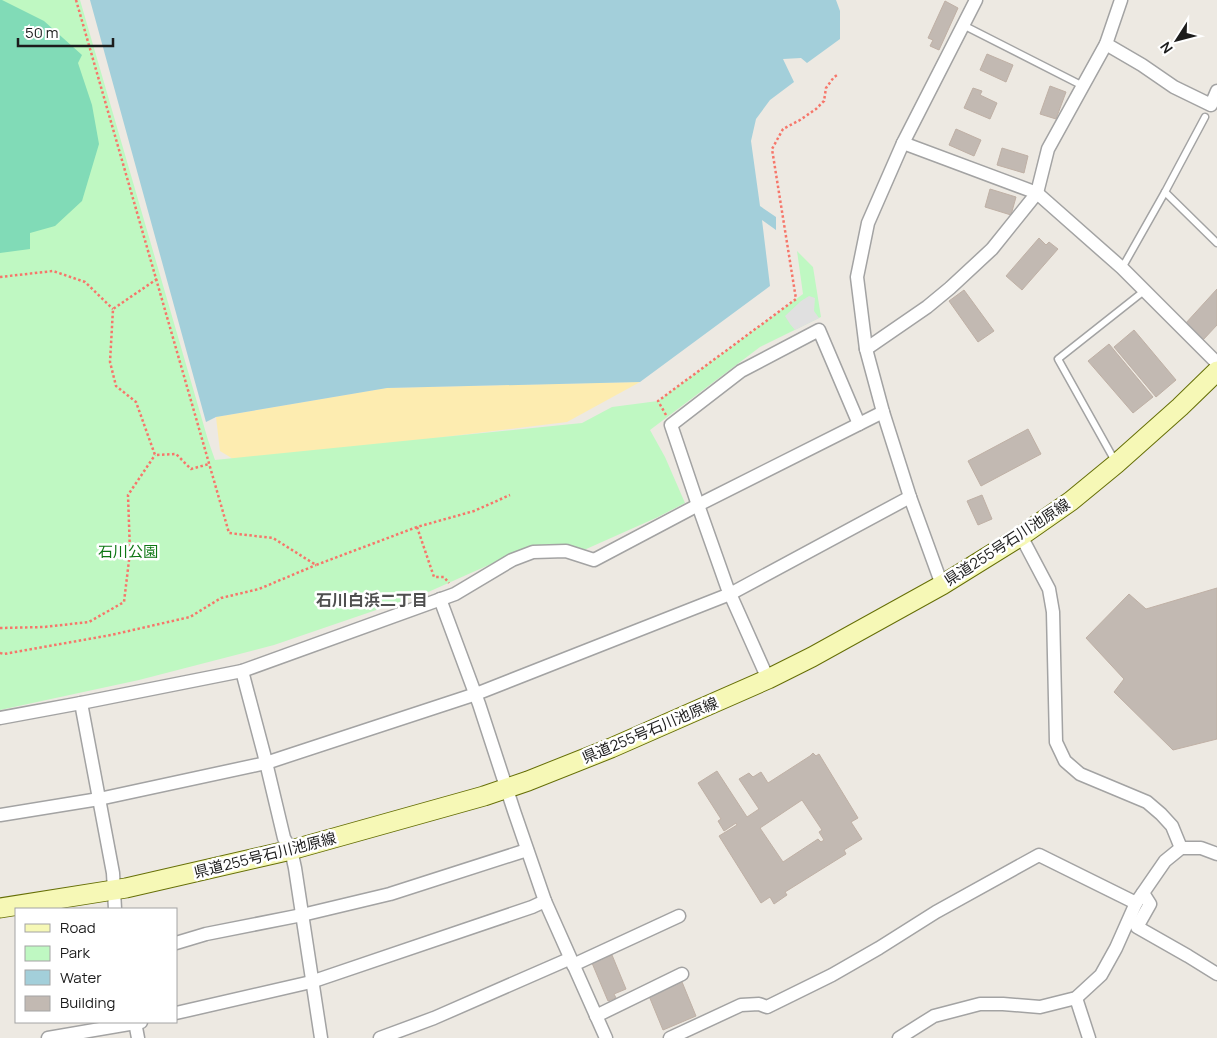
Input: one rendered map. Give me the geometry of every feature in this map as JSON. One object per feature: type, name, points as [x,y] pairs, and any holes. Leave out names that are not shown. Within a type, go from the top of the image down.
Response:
[{"type":"main road","name":"県道255号石川池原線","points":[[0,908],[126,888],[291,850],[484,796],[612,748],[768,679],[812,657],[942,585],[1021,536],[1071,501],[1116,464],[1217,372]]},
{"type":"street","points":[[942,585],[910,497],[883,412],[866,350],[857,277],[868,223],[903,144],[976,0]]},
{"type":"street","points":[[866,350],[927,307],[950,288],[992,249],[1037,193],[1048,148],[1106,44],[1121,0]]},
{"type":"street","points":[[1106,44],[1174,87],[1211,105],[1217,91]]},
{"type":"street","points":[[903,144],[1037,193],[1122,268],[1217,363]]},
{"type":"street","points":[[768,679],[730,594],[672,425],[741,371],[819,330],[859,424]]},
{"type":"street","points":[[0,718],[242,670],[455,594],[512,560],[532,552],[566,551],[594,560],[698,505],[883,412]]},
{"type":"street","points":[[0,815],[99,799],[266,764],[476,694],[730,594],[910,497]]},
{"type":"street","points":[[1021,536],[1049,589],[1053,612],[1056,742],[1065,761],[1080,774],[1147,802],[1172,826],[1181,848]]},
{"type":"street","points":[[440,599],[476,694],[545,901],[606,1038]]},
{"type":"street","points":[[242,670],[284,838],[291,850],[295,868],[320,1038]]},
{"type":"street","points":[[81,703],[113,873],[115,908]]},
{"type":"street","points":[[899,1038],[934,1016],[980,1004],[1003,1004],[1040,1008],[1076,998],[1102,975],[1139,898],[1165,861],[1181,848],[1201,848],[1217,854]]},
{"type":"street","points":[[178,942],[206,934],[302,915],[390,894],[527,850]]},
{"type":"street","points":[[670,1038],[741,1005],[759,1004],[767,1007],[824,979],[879,948],[936,912],[1039,855],[1150,904],[1137,927],[1217,974]]},
{"type":"street","points":[[178,1014],[311,982],[545,901]]},
{"type":"street","points":[[380,1038],[434,1018],[679,916]]},
{"type":"street","points":[[596,1016],[682,974]]},
{"type":"street","points":[[1076,998],[1089,1038]]},
{"type":"street","points":[[48,1038],[131,1023]]},
{"type":"street","points":[[137,1023],[138,1038]]},
{"type":"lane","points":[[963,25],[1083,86]]},
{"type":"lane","points":[[1122,268],[1205,118]]},
{"type":"lane","points":[[1165,192],[1217,243]]},
{"type":"lane","points":[[1116,464],[1058,359],[1144,291]]},
{"type":"path","points":[[76,0],[229,533],[273,538],[316,565]]},
{"type":"path","points":[[672,425],[658,401],[796,299],[772,150],[783,129],[816,109],[824,100],[826,88],[834,77],[839,74]]},
{"type":"path","points":[[0,277],[53,271],[85,282],[114,309]]},
{"type":"path","points":[[114,309],[156,279]]},
{"type":"path","points":[[114,309],[110,362],[116,386],[136,402],[155,455]]},
{"type":"path","points":[[155,455],[176,454],[191,469],[209,464]]},
{"type":"path","points":[[0,628],[44,628],[89,622],[124,602],[130,552],[128,495],[155,455]]},
{"type":"path","points":[[0,653],[4,654],[111,635],[190,617],[221,598],[258,589],[417,527],[474,512],[510,495]]},
{"type":"path","points":[[417,527],[434,577],[444,577],[451,586]]},
{"type":"sand","points":[[640,382],[567,422],[238,462],[220,451],[216,417],[386,388]]},
{"type":"green space","name":"石川公園","points":[[0,0],[80,0],[215,460],[582,423],[612,407],[658,401],[803,294],[797,251],[813,267],[821,317],[760,347],[650,430],[665,457],[685,503],[658,517],[584,550],[529,547],[426,593],[274,645],[139,680],[0,710]]},
{"type":"green space","points":[[0,0],[44,21],[82,55],[78,63],[92,105],[99,144],[82,201],[55,226],[30,233],[30,249],[0,253]]},
{"type":"shaded area","points":[[809,296],[815,298],[814,311],[819,318],[795,330],[785,316]]},
{"type":"water","points":[[90,0],[836,0],[840,11],[840,39],[807,63],[801,58],[783,59],[794,82],[770,100],[756,119],[751,141],[760,206],[776,217],[776,230],[762,220],[770,286],[640,382],[387,388],[216,417],[206,422]]},
{"type":"building","points":[[945,1],[958,8],[939,50],[930,46],[933,40],[928,38]]},
{"type":"building","points":[[987,54],[1013,65],[1006,82],[980,70]]},
{"type":"building","points":[[1050,86],[1066,92],[1056,119],[1040,114]]},
{"type":"building","points":[[973,88],[982,91],[980,95],[997,103],[990,119],[964,108]]},
{"type":"building","points":[[956,129],[981,140],[974,156],[949,145]]},
{"type":"building","points":[[1002,148],[1028,156],[1024,173],[997,165]]},
{"type":"building","points":[[990,189],[1016,197],[1011,215],[985,207]]},
{"type":"building","points":[[1039,238],[1046,245],[1049,242],[1058,249],[1022,290],[1006,276]]},
{"type":"building","points":[[1217,289],[1217,325],[1203,340],[1185,324]]},
{"type":"building","points":[[964,290],[994,331],[978,342],[949,301]]},
{"type":"building","points":[[1134,330],[1176,380],[1156,397],[1114,347]]},
{"type":"building","points":[[1109,344],[1153,397],[1133,413],[1088,361]]},
{"type":"building","points":[[1028,429],[1041,454],[981,486],[968,461]]},
{"type":"building","points":[[982,495],[992,519],[978,525],[967,501]]},
{"type":"building","points":[[1217,588],[1217,739],[1173,750],[1114,692],[1124,679],[1086,638],[1129,594],[1146,609]]},
{"type":"building","points":[[813,753],[816,756],[819,754],[858,818],[851,822],[862,839],[844,850],[846,854],[785,892],[787,895],[774,904],[770,897],[761,903],[719,836],[737,825],[736,823],[724,831],[718,821],[721,819],[698,783],[717,771],[747,817],[759,809],[739,779],[749,773],[753,777],[761,772],[768,783]],"holes":[[[802,800],[822,830],[819,832],[824,840],[821,842],[818,839],[783,862],[760,828]]]},
{"type":"building","points":[[612,955],[626,989],[614,994],[616,998],[608,1001],[592,963]]},
{"type":"building","points":[[682,982],[696,1016],[663,1030],[649,996]]},
{"type":"district","name":"石川白浜二丁目","points":[[372,600]]}]
